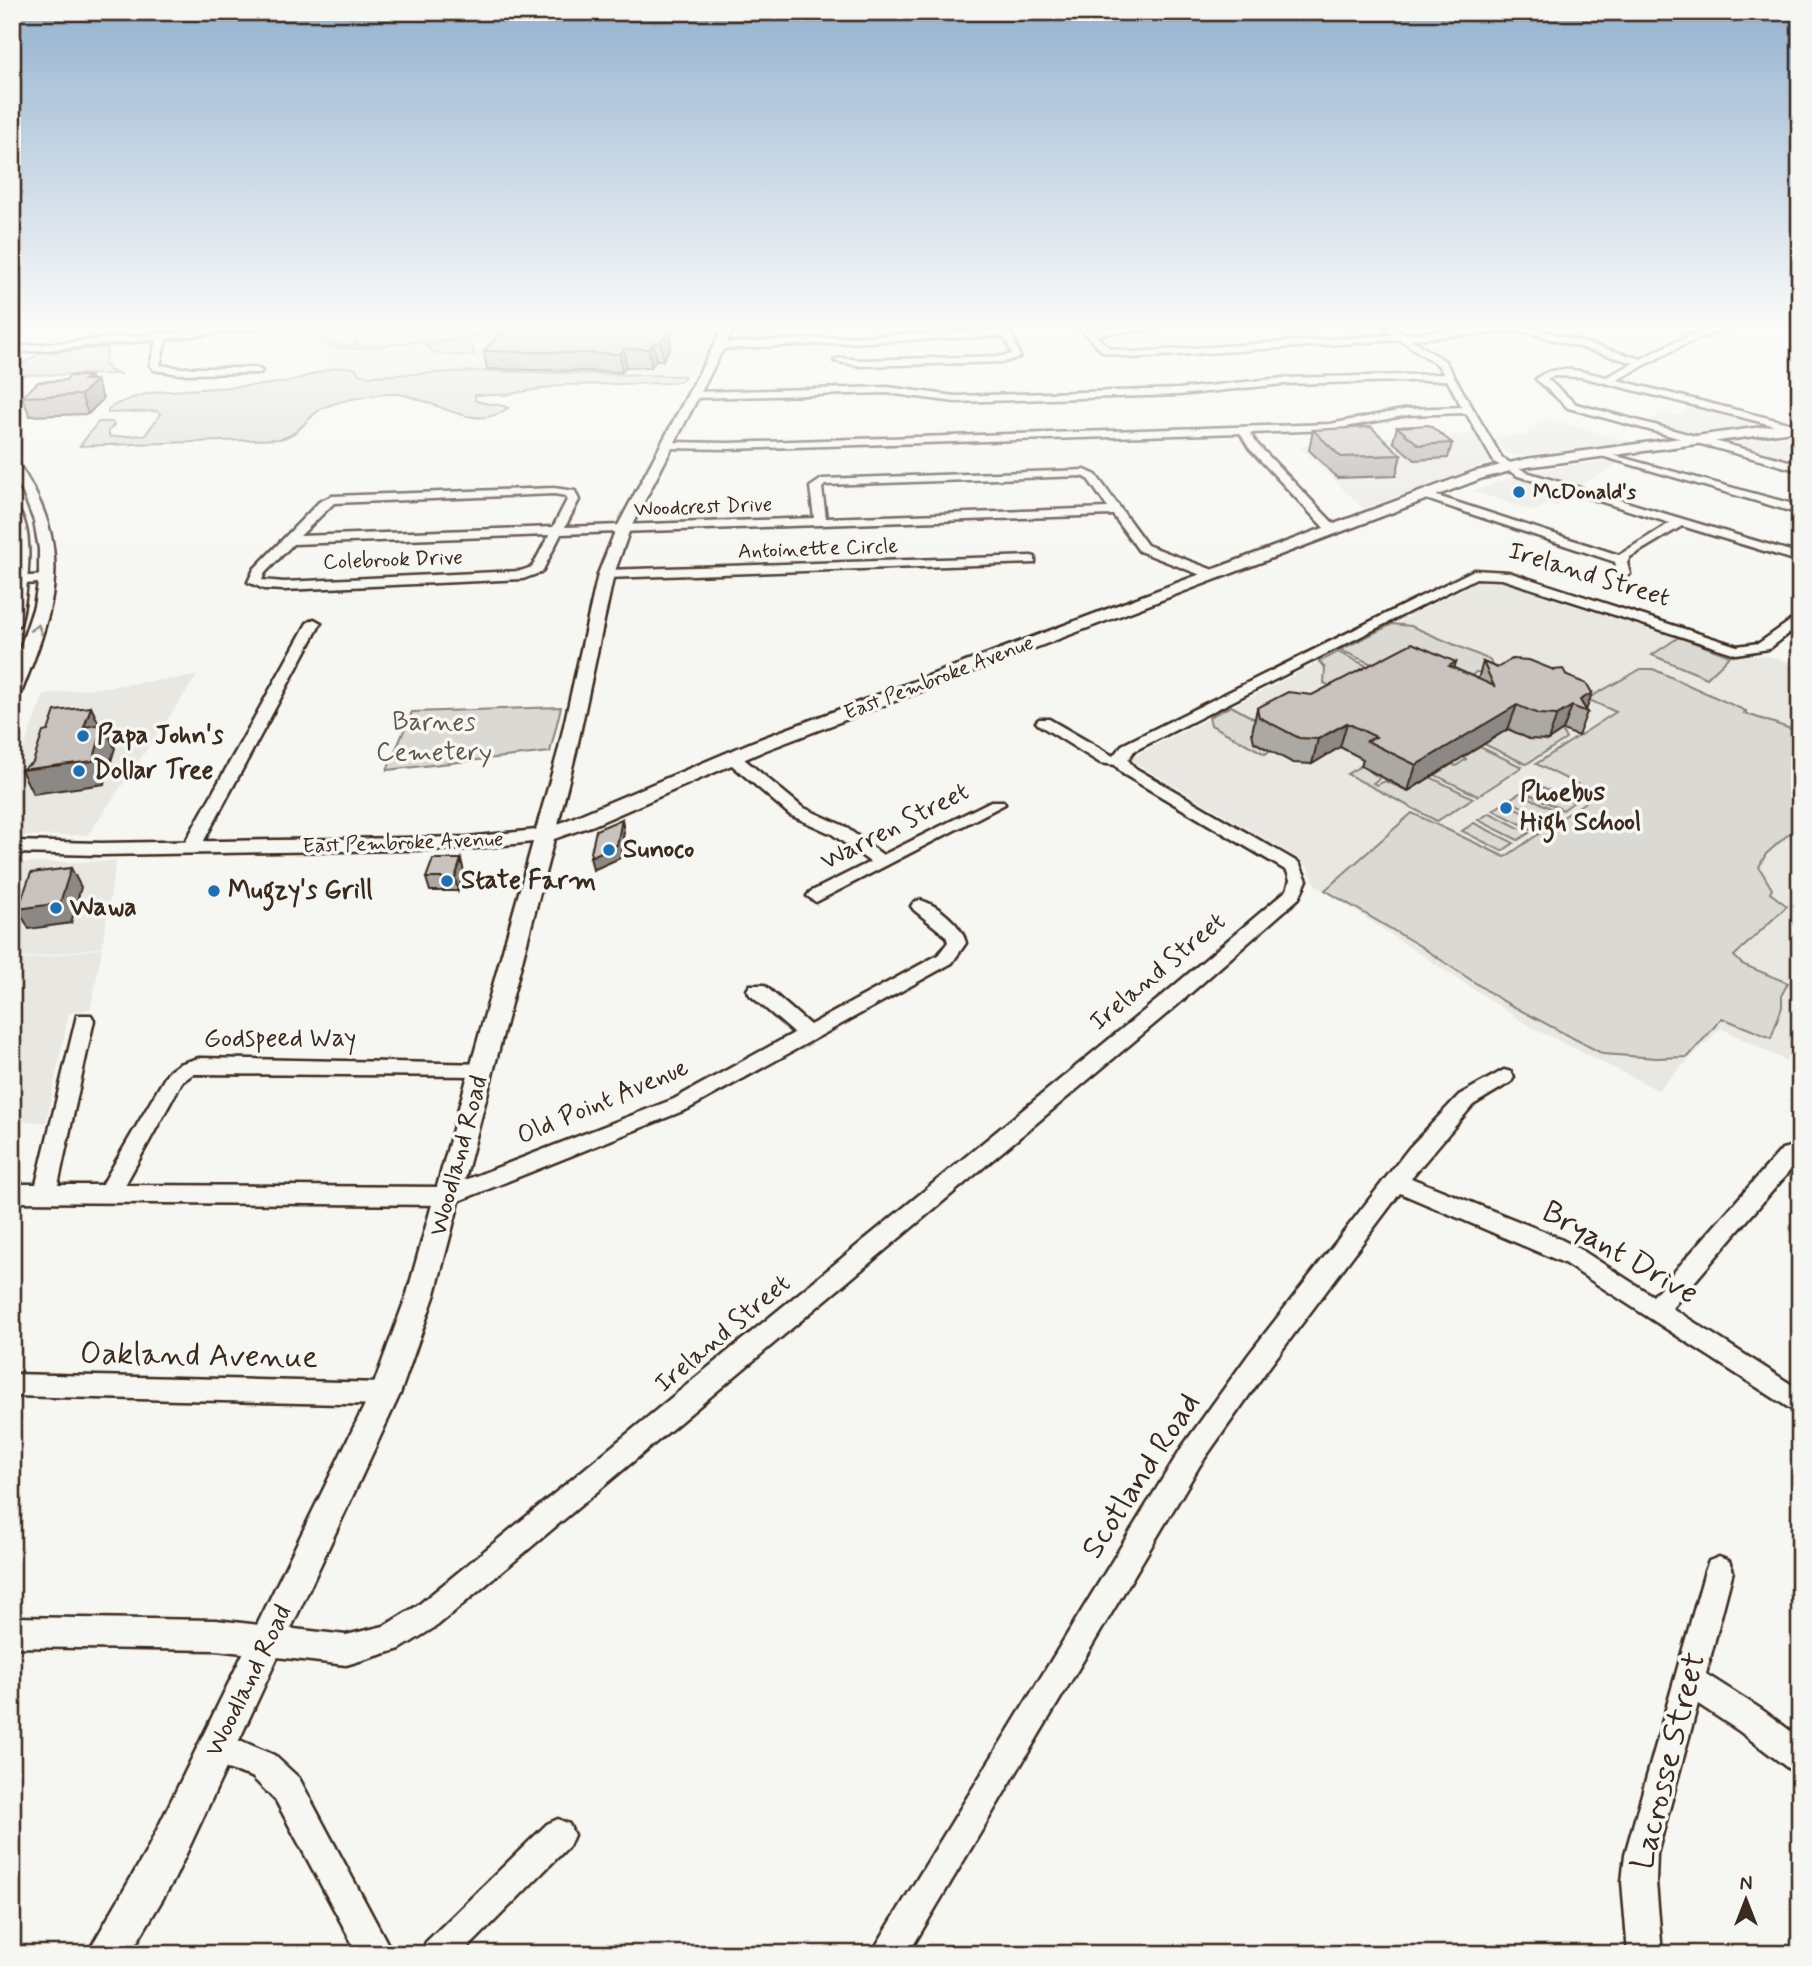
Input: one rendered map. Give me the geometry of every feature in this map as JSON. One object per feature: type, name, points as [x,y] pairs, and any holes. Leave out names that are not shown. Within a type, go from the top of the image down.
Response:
[{"type":"main road","name":"Woodland Road","points":[[107,1954],[160,1866],[270,1641],[384,1394],[421,1294],[448,1196],[578,708],[606,574],[623,529],[680,420]]},
{"type":"main road","name":"East Pembroke Avenue","points":[[12,847],[191,848],[486,842],[545,835],[597,817],[732,757],[1211,574],[1424,495],[1508,467],[1797,427]]},
{"type":"main road","points":[[12,466],[23,479],[38,507],[47,544],[47,579],[37,630],[12,693]]},
{"type":"main road","points":[[12,511],[19,533],[12,624]]},
{"type":"main road","name":"East Pembroke Avenue","points":[[12,855],[43,854],[69,849]]},
{"type":"street","points":[[667,445],[742,446],[1330,427],[1369,420]]},
{"type":"street","points":[[1475,420],[1498,460],[1522,474],[1800,558]]},
{"type":"street","points":[[1623,420],[1800,468]]},
{"type":"street","points":[[1768,420],[1797,427]]},
{"type":"street","points":[[1243,430],[1253,446],[1332,529]]},
{"type":"street","points":[[1602,453],[1800,510]]},
{"type":"street","points":[[821,522],[817,484],[826,481],[1081,473],[1092,477],[1143,548],[1211,574]]},
{"type":"street","points":[[290,540],[323,505],[332,500],[554,491],[571,493],[573,500],[557,530]]},
{"type":"street","points":[[1424,495],[1621,560]]},
{"type":"street","name":"Woodcrest Drive","points":[[290,540],[1117,511]]},
{"type":"street","points":[[1621,560],[1680,522]]},
{"type":"street","name":"Colebrook Drive","points":[[290,540],[256,576],[255,582],[284,586],[495,577],[530,573],[540,565],[557,530]]},
{"type":"street","name":"Antoinette Circle","points":[[606,574],[1031,560]]},
{"type":"street","points":[[1621,560],[1624,574]]},
{"type":"street","points":[[882,566],[886,583]]},
{"type":"street","name":"Ireland Street","points":[[270,1641],[346,1650],[361,1648],[390,1639],[427,1616],[1158,1010],[1293,894],[1299,886],[1299,876],[1293,867],[1129,771],[1120,761],[1122,752],[1474,574],[1503,575],[1735,650],[1749,651],[1765,647],[1800,618]]},
{"type":"street","points":[[16,581],[47,579]]},
{"type":"street","points":[[191,848],[314,623]]},
{"type":"street","points":[[1044,722],[1106,760],[1120,761]]},
{"type":"street","points":[[732,757],[796,811],[838,830],[882,862]]},
{"type":"street","name":"Warren Street","points":[[816,896],[997,804]]},
{"type":"street","name":"Old Point Avenue","points":[[12,1193],[448,1196],[681,1104],[945,959],[953,952],[957,943],[956,935],[920,906]]},
{"type":"street","points":[[757,990],[808,1034]]},
{"type":"street","points":[[45,1194],[84,1020]]},
{"type":"street","name":"Godspeed Way","points":[[108,1194],[175,1077],[186,1069],[198,1065],[245,1064],[482,1069]]},
{"type":"street","name":"Scotland Road","points":[[888,1954],[1191,1456],[1395,1181],[1461,1105],[1504,1077]]},
{"type":"street","points":[[1656,1310],[1790,1155],[1800,1161]]},
{"type":"street","name":"Bryant Drive","points":[[1395,1181],[1560,1250],[1800,1404]]},
{"type":"street","name":"Oakland Avenue","points":[[12,1385],[384,1394]]},
{"type":"street","name":"Lacrosse Street","points":[[1645,1954],[1639,1882],[1641,1854],[1719,1571]]},
{"type":"street","points":[[12,1632],[216,1635],[270,1641]]},
{"type":"street","points":[[1687,1680],[1750,1720],[1800,1758]]},
{"type":"street","points":[[216,1751],[256,1761],[271,1769],[283,1782],[297,1803],[376,1954]]},
{"type":"street","points":[[438,1954],[558,1835]]},
{"type":"shaded area","points":[[1552,420],[1636,443],[1517,456],[1506,454],[1495,436],[1529,435],[1527,431]]},
{"type":"shaded area","points":[[1651,420],[1752,420],[1763,424],[1692,436],[1645,423]]},
{"type":"shaded area","points":[[1475,434],[1490,462],[1364,509],[1299,446],[1372,443],[1368,438]]},
{"type":"shaded area","points":[[1800,434],[1800,445],[1779,459],[1725,444]]},
{"type":"shaded area","points":[[1612,460],[1621,462],[1578,487],[1528,472]]},
{"type":"shaded area","points":[[1514,477],[1574,495],[1556,506],[1547,504],[1533,511],[1473,491]]},
{"type":"shaded area","name":"Phoebus High School","points":[[1482,579],[1494,579],[1729,655],[1769,656],[1800,666],[1800,1022],[1786,1061],[1721,1028],[1658,1090],[1531,1027],[1316,885],[1308,867],[1296,857],[1129,759]]},
{"type":"shaded area","points":[[197,676],[88,835],[12,836],[12,780],[44,694]]},
{"type":"shaded area","points":[[116,861],[102,947],[12,960],[12,863]]},
{"type":"shaded area","points":[[102,948],[91,1008],[69,1013],[46,1122],[12,1121],[12,962]]},
{"type":"green space","points":[[157,420],[308,420],[296,431],[280,439],[80,446],[98,422],[112,422],[114,425],[108,431],[110,437],[145,435]]},
{"type":"green space","points":[[1392,624],[1411,626],[1490,660],[1492,666],[1470,677],[1374,665],[1340,650]]},
{"type":"green space","points":[[1679,637],[1730,656],[1707,678],[1652,655]]},
{"type":"green space","points":[[1338,652],[1373,669],[1352,695],[1324,683],[1325,668],[1319,662]]},
{"type":"green space","points":[[1641,669],[1653,669],[1746,711],[1744,713],[1800,732],[1800,824],[1766,854],[1759,867],[1772,889],[1770,893],[1787,906],[1734,956],[1742,964],[1788,983],[1782,994],[1782,1007],[1771,1038],[1722,1018],[1688,1057],[1656,1058],[1603,1054],[1501,1000],[1420,946],[1325,890],[1412,813],[1505,857],[1597,794],[1536,764],[1616,712],[1587,699]]},
{"type":"green space","points":[[1231,706],[1266,725],[1271,751],[1265,754],[1211,725],[1209,717]]},
{"type":"green space","name":"Barnes Cemetery","points":[[561,707],[550,752],[387,770],[412,712]]},
{"type":"green space","points":[[1503,729],[1562,731],[1566,739],[1526,764],[1484,744]]},
{"type":"green space","points":[[1480,747],[1522,767],[1478,796],[1435,775],[1452,764],[1456,766],[1466,759],[1463,757]]},
{"type":"green space","points":[[1361,766],[1380,778],[1373,783],[1377,785],[1385,781],[1408,791],[1430,777],[1473,798],[1437,821],[1347,774]]},
{"type":"green space","points":[[1534,783],[1574,802],[1563,810],[1523,791]]},
{"type":"green space","points":[[1520,793],[1559,812],[1548,820],[1508,800]]},
{"type":"green space","points":[[1505,803],[1545,822],[1533,830],[1493,810]]},
{"type":"green space","points":[[1490,813],[1529,833],[1518,840],[1478,820]]},
{"type":"green space","points":[[1474,823],[1514,843],[1502,851],[1462,831]]},
{"type":"building","points":[[1429,425],[1452,443],[1419,445],[1397,427]]},
{"type":"building","points":[[1371,427],[1401,455],[1341,457],[1313,430]]},
{"type":"building","points":[[1412,643],[1456,662],[1449,666],[1494,686],[1483,662],[1497,668],[1512,659],[1529,660],[1554,670],[1563,669],[1567,676],[1587,684],[1592,693],[1580,700],[1587,712],[1572,706],[1557,715],[1538,714],[1517,705],[1416,765],[1367,741],[1376,737],[1347,723],[1318,739],[1299,738],[1259,717],[1257,708],[1288,692],[1312,695]]},
{"type":"building","points":[[91,707],[84,727],[104,724],[93,761],[21,770],[33,762],[43,732],[48,731],[55,711]]},
{"type":"building","points":[[622,819],[617,845],[590,857],[596,830]]},
{"type":"building","points":[[433,859],[461,859],[455,878],[426,878]]},
{"type":"building","points":[[71,868],[60,903],[18,909],[31,873]]},
{"type":"place","name":"McDonald's","points":[[1519,492]]},
{"type":"place","name":"Papa John's","points":[[83,736]]},
{"type":"place","name":"Dollar Tree","points":[[79,771]]},
{"type":"place","name":"Phoebus High School","points":[[1506,808]]},
{"type":"place","name":"Sunoco","points":[[609,850]]},
{"type":"place","name":"State Farm","points":[[447,881]]},
{"type":"place","name":"Mugzy's Grill","points":[[214,891]]},
{"type":"place","name":"Wawa","points":[[56,908]]}]
